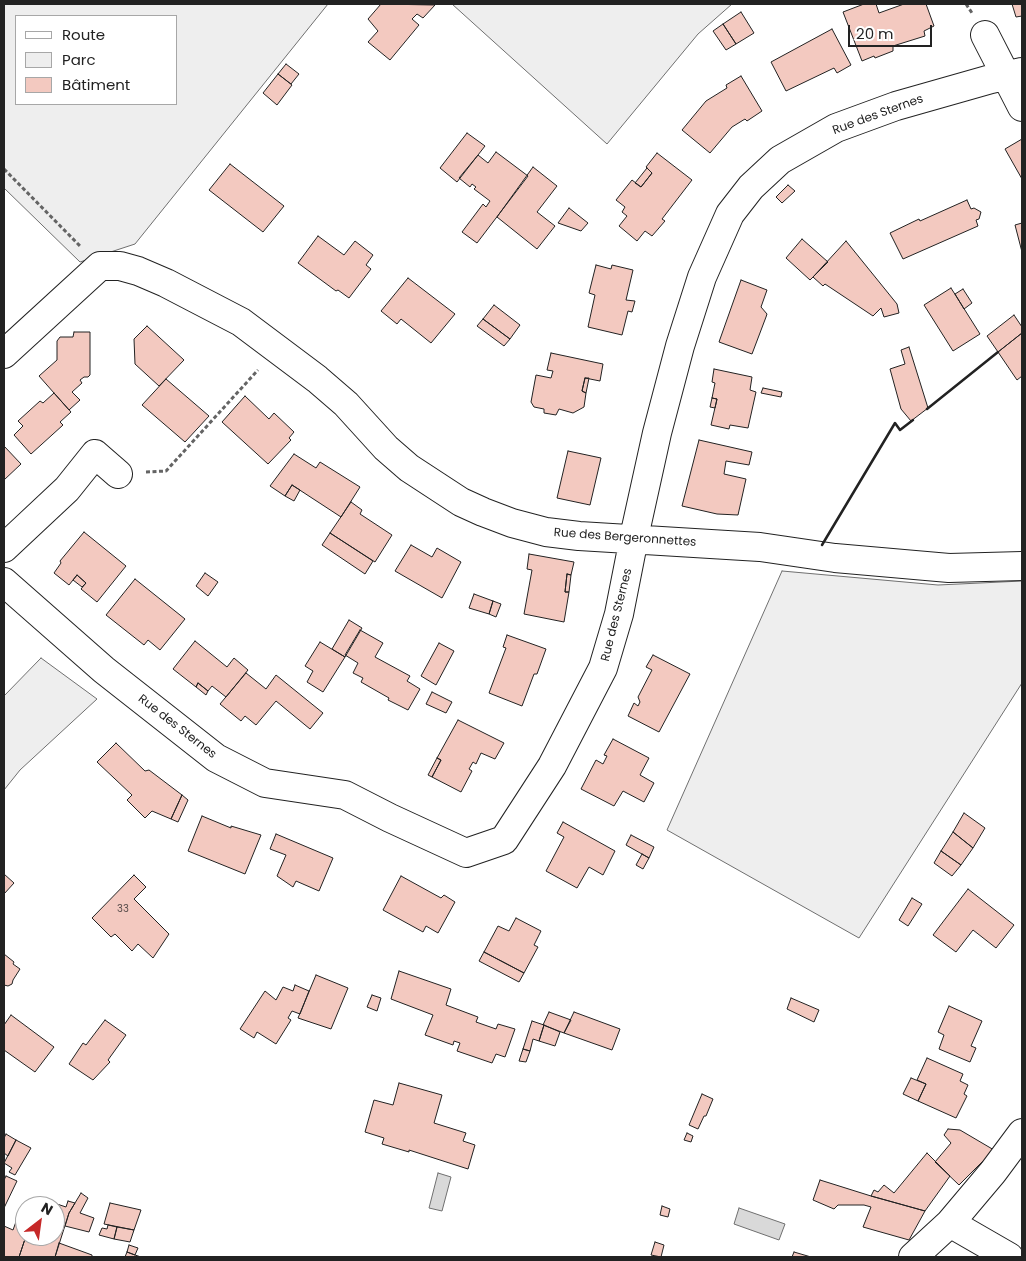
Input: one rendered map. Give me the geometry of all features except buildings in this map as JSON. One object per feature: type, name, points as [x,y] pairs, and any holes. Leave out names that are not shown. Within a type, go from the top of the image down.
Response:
[{"type":"street","points":[[985,35],[1015,74],[1022,107]]},
{"type":"street","name":"Rue des Sternes","points":[[4,582],[104,670],[216,758],[265,782],[345,795],[466,854],[504,840],[552,766],[603,668],[619,614],[657,433],[680,346],[702,277],[730,214],[751,186],[780,160],[836,128],[896,106],[1015,74]]},
{"type":"street","points":[[4,354],[100,266]]},
{"type":"street","name":"Rue des Bergeronnettes","points":[[100,266],[120,266],[138,271],[166,283],[241,322],[317,379],[346,404],[386,448],[409,468],[461,502],[512,523],[546,532],[634,541],[760,547],[836,558],[949,568],[1022,566]]},
{"type":"street","points":[[4,548],[68,489],[96,454],[118,474]]},
{"type":"street","points":[[914,1257],[950,1223],[993,1172],[1022,1132]]},
{"type":"street","points":[[950,1223],[1009,1257]]},
{"type":"path","points":[[4,169],[100,266]]},
{"type":"path","points":[[118,474],[166,471],[277,349]]},
{"type":"green space","points":[[4,4],[328,4],[135,244],[80,262],[4,188]]},
{"type":"green space","points":[[452,4],[732,4],[698,34],[607,144]]},
{"type":"green space","points":[[782,571],[938,585],[1022,581],[1022,683],[859,938],[667,830]]},
{"type":"green space","points":[[41,658],[97,699],[20,770],[4,790],[4,696]]},
{"type":"shaded area","points":[[438,1173],[451,1177],[442,1211],[429,1208]]},
{"type":"shaded area","points":[[739,1208],[785,1224],[779,1240],[734,1224]]},
{"type":"wall","points":[[927,409],[998,352]]},
{"type":"wall","points":[[822,545],[895,423],[900,430],[913,420]]}]
